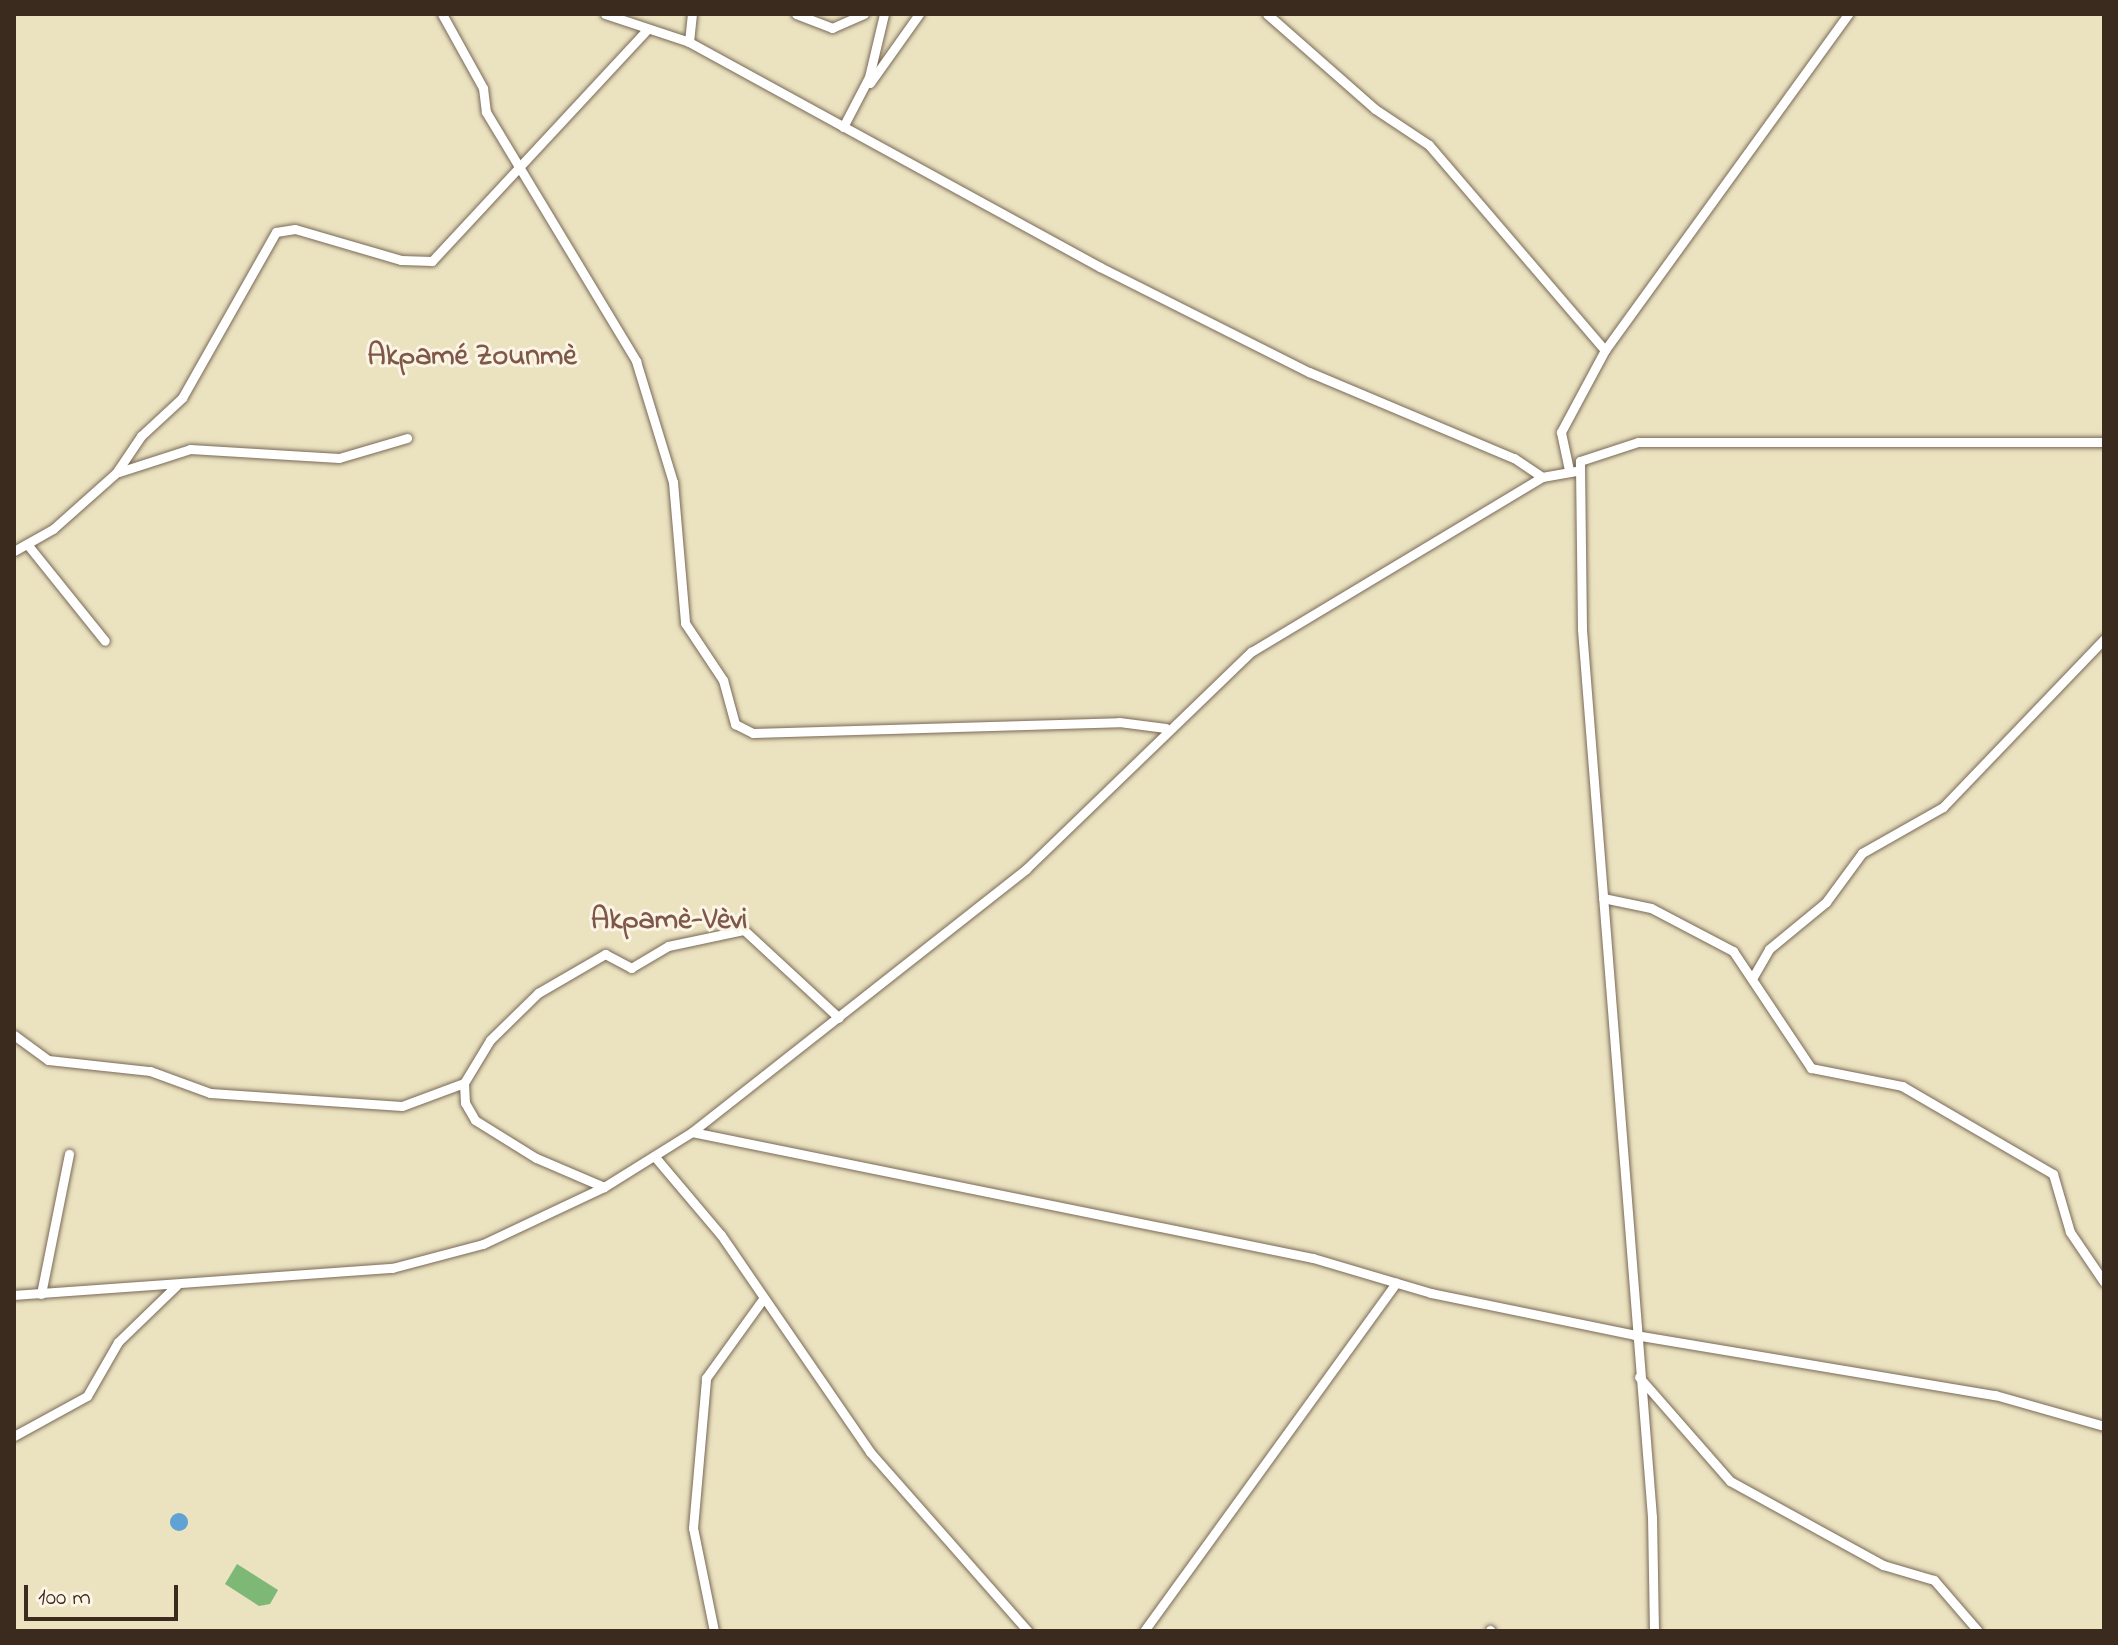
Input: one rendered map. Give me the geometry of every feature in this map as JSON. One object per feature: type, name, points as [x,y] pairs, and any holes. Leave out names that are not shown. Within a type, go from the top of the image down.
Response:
[{"type":"street","points":[[442,14],[483,88],[486,112],[523,164],[636,361],[660,421],[685,623],[723,680],[741,730],[1119,722],[1166,728]]},
{"type":"street","points":[[605,14],[689,42],[1100,267],[1309,372],[1514,458],[1542,477]]},
{"type":"street","points":[[689,42],[692,14]]},
{"type":"street","points":[[796,14],[832,28],[864,14]]},
{"type":"street","points":[[864,88],[884,14]]},
{"type":"street","points":[[843,127],[864,88],[919,14]]},
{"type":"street","points":[[1267,14],[1375,109],[1429,145],[1605,350]]},
{"type":"street","points":[[1654,1631],[1639,1377],[1573,471],[1561,432],[1605,350],[1848,14]]},
{"type":"street","points":[[14,551],[116,473],[196,376],[276,232],[295,229],[401,260],[432,261],[647,30]]},
{"type":"street","points":[[116,473],[190,449],[339,458],[407,438]]},
{"type":"street","points":[[14,1295],[340,1275],[433,1259],[483,1244],[604,1187],[692,1132],[1026,869],[1166,728],[1251,652],[1542,477],[1573,471],[1587,455],[1638,442],[2104,442]]},
{"type":"street","points":[[27,544],[105,641]]},
{"type":"street","points":[[1753,977],[1769,949],[1826,902],[1862,853],[1943,807],[2104,639]]},
{"type":"street","points":[[1603,898],[1627,898],[1717,939],[1753,977],[1811,1068],[1902,1086],[2053,1174],[2070,1232],[2104,1282]]},
{"type":"street","points":[[14,1035],[48,1060],[150,1071],[210,1093],[402,1106],[464,1083],[505,1021],[555,982],[605,954],[631,968],[641,957],[710,935],[744,930],[839,1018]]},
{"type":"street","points":[[464,1083],[475,1120],[545,1163],[604,1187]]},
{"type":"street","points":[[692,1132],[1313,1258],[1396,1283],[1635,1335],[1995,1395],[2104,1426]]},
{"type":"street","points":[[41,1294],[69,1154]]},
{"type":"street","points":[[655,1157],[763,1299],[870,1452],[1028,1631]]},
{"type":"street","points":[[1144,1631],[1396,1283]]},
{"type":"street","points":[[14,1436],[87,1396],[118,1342],[176,1286]]},
{"type":"street","points":[[714,1631],[693,1528],[706,1378],[763,1299]]},
{"type":"street","points":[[1639,1377],[1730,1481],[1845,1537],[1883,1565],[1934,1580],[1978,1631]]},
{"type":"green space","points":[[237,1564],[278,1590],[270,1604],[259,1606],[225,1584]]},
{"type":"water","points":[[179,1513],[188,1522],[179,1531],[170,1522]]},
{"type":"district","name":"Akpamé Zounmè","points":[[472,357]]},
{"type":"district","name":"Akpamè-Vèvi","points":[[669,921]]}]
